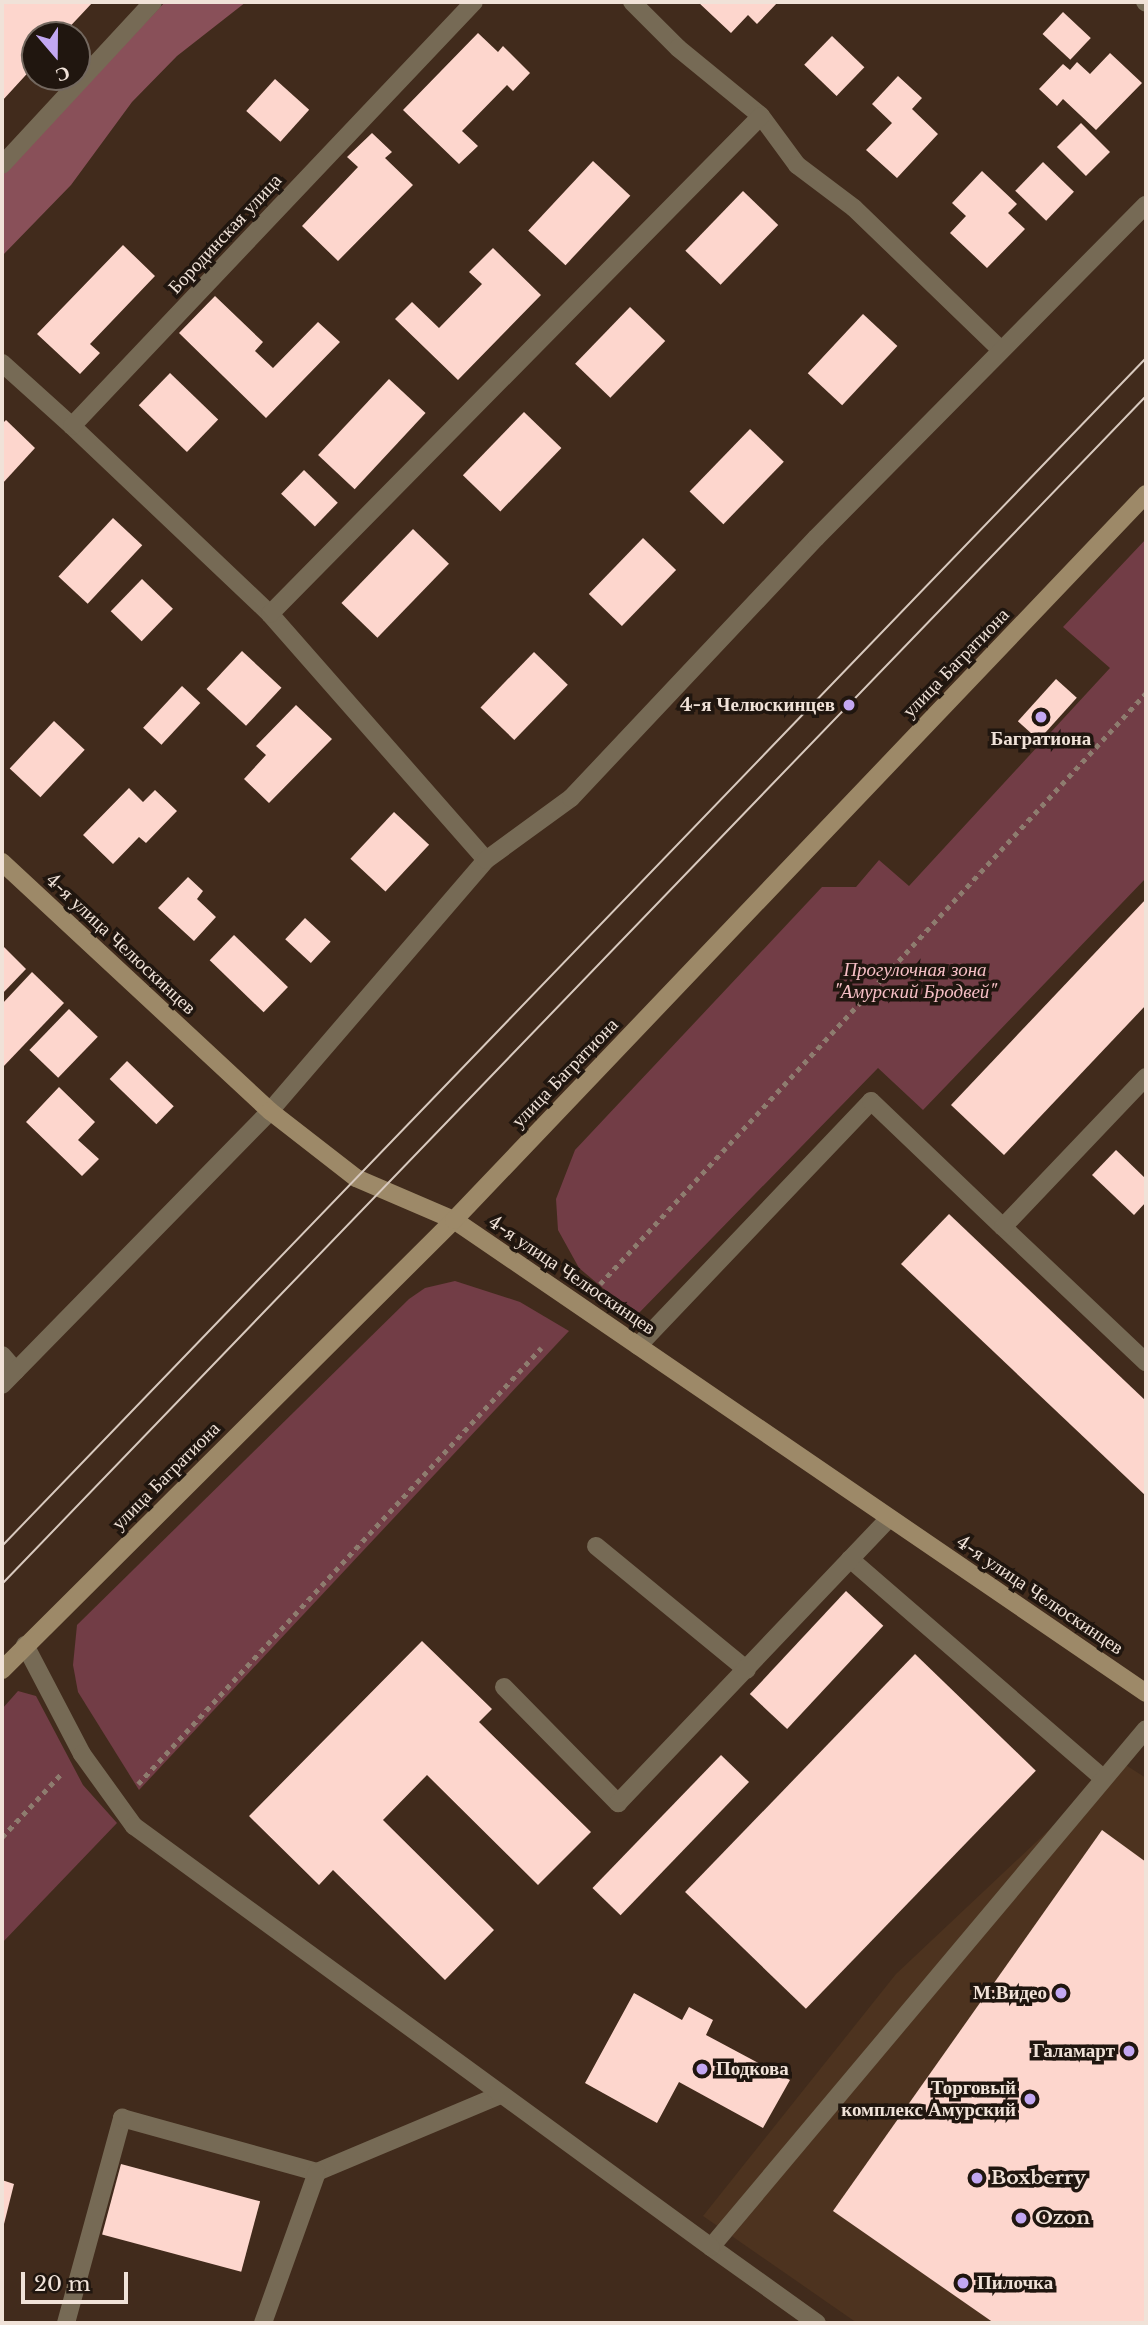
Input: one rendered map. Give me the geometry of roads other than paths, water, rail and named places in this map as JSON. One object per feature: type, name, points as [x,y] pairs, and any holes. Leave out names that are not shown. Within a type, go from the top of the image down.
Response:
[{"type":"main road","name":"улица Багратиона","points":[[2,1670],[454,1220],[1146,494]]},
{"type":"main road","name":"4-я улица Челюскинцев","points":[[2,862],[270,1111],[379,1192],[454,1220],[1146,1693]]},
{"type":"street","points":[[2,165],[153,2]]},
{"type":"street","name":"Бородинская улица","points":[[72,426],[474,2]]},
{"type":"street","points":[[632,2],[761,116],[797,165],[854,208],[1001,350]]},
{"type":"street","points":[[270,614],[761,116]]},
{"type":"street","points":[[2,1385],[270,1111],[485,860],[571,798],[1001,350],[1146,205]]},
{"type":"street","points":[[2,363],[270,614],[485,860]]},
{"type":"street","points":[[1003,1227],[1146,1077]]},
{"type":"street","points":[[639,1346],[871,1101],[1146,1362]]},
{"type":"street","points":[[2,1355],[16,1371]]},
{"type":"street","points":[[504,1687],[618,1803],[889,1518]]},
{"type":"street","points":[[596,1546],[747,1670]]},
{"type":"street","points":[[850,1559],[1104,1778]]},
{"type":"street","points":[[25,1645],[82,1754],[134,1826],[499,2095],[817,2323]]},
{"type":"street","points":[[711,2247],[1146,1729]]},
{"type":"street","points":[[66,2323],[122,2118],[317,2172],[499,2095]]},
{"type":"street","points":[[263,2323],[317,2172]]},
{"type":"tram line","points":[[2,1546],[1146,358]]},
{"type":"tram line","points":[[2,1584],[1146,396]]},
{"type":"place","name":"4-я Челюскинцев","points":[[849,705]]},
{"type":"place","name":"Багратиона","points":[[1041,717]]},
{"type":"place","name":"М.Видео","points":[[1061,1993]]},
{"type":"place","name":"Галамарт","points":[[1129,2051]]},
{"type":"place","name":"Подкова","points":[[702,2069]]},
{"type":"place","name":"Торговый комплекс Амурский","points":[[1030,2099]]},
{"type":"place","name":"Boxberry","points":[[977,2178]]},
{"type":"place","name":"Ozon","points":[[1021,2218]]},
{"type":"place","name":"Пилочка","points":[[963,2283]]},
{"type":"park label","name":"Прогулочная зона \"Амурский Бродвей\"","points":[[915,981]]}]
